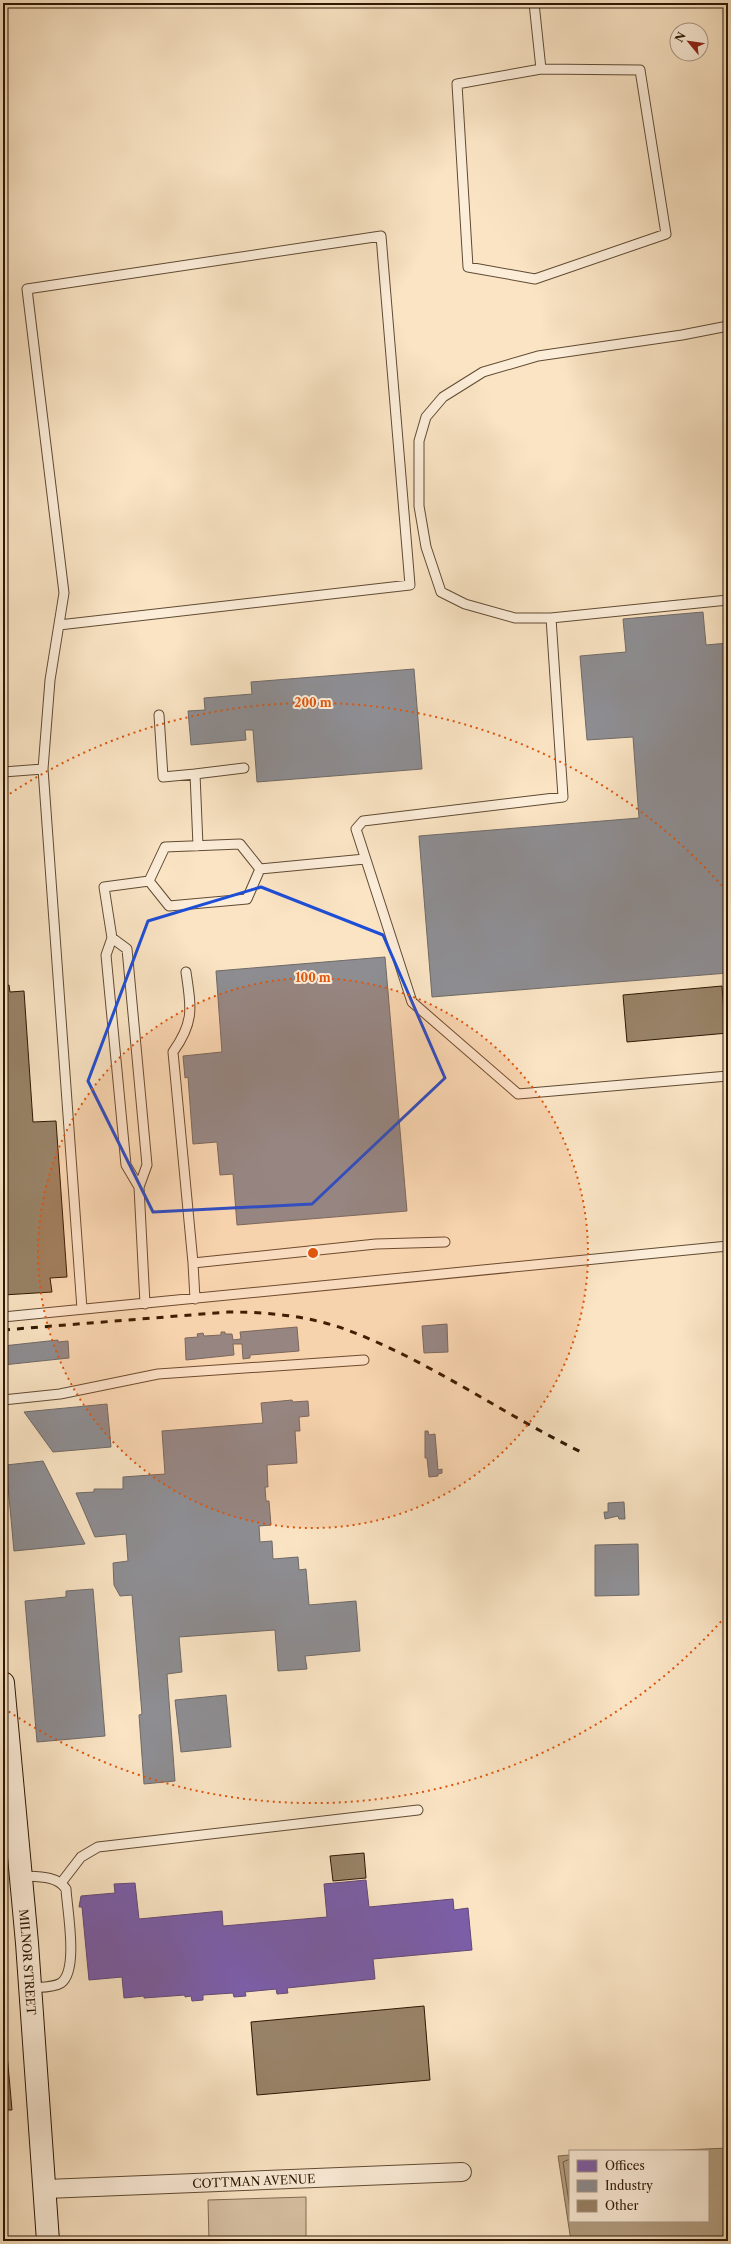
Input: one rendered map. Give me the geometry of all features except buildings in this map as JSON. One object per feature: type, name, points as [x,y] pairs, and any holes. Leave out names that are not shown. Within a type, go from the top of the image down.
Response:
[{"type":"main road","name":"MILNOR STREET","points":[[3,1683],[21,1876],[46,2189],[48,2241]]},
{"type":"street","name":"COTTMAN AVENUE","points":[[46,2189],[462,2172]]},
{"type":"lane","points":[[534,3],[541,69]]},
{"type":"lane","points":[[541,69],[640,70],[666,234],[535,279],[468,267],[457,84],[541,69]]},
{"type":"lane","points":[[59,625],[410,585],[381,236],[28,289],[64,593],[50,680],[43,769],[82,1309]]},
{"type":"lane","points":[[728,326],[682,335],[538,356],[483,372],[444,397],[426,417],[419,441],[419,506],[426,547],[441,592],[464,604],[515,618],[551,618],[728,600]]},
{"type":"lane","points":[[551,618],[563,797],[363,821],[356,829],[412,1002],[518,1094],[728,1076]]},
{"type":"lane","points":[[159,715],[162,777],[244,768]]},
{"type":"lane","points":[[3,772],[43,769]]},
{"type":"lane","points":[[195,774],[198,846]]},
{"type":"lane","points":[[149,881],[165,847],[240,844],[260,869]]},
{"type":"lane","points":[[260,869],[365,859]]},
{"type":"lane","points":[[149,881],[169,906],[247,899],[260,869]]},
{"type":"lane","points":[[139,1188],[126,1165],[106,955],[112,938],[104,887],[149,881]]},
{"type":"lane","points":[[112,938],[127,949],[147,1165],[139,1188],[145,1304]]},
{"type":"lane","points":[[186,972],[191,1009],[185,1035],[173,1052],[193,1263],[194,1300]]},
{"type":"lane","points":[[193,1263],[376,1244],[445,1242]]},
{"type":"lane","points":[[3,1317],[194,1300],[728,1246]]},
{"type":"lane","points":[[3,1400],[60,1394],[158,1374],[364,1360]]},
{"type":"lane","points":[[62,1883],[81,1857],[98,1847],[418,1810]]},
{"type":"lane","points":[[21,1876],[52,1878],[62,1883],[66,1889],[71,1956],[68,1973],[61,1983],[52,1986],[30,1988]]},
{"type":"highlighted area","points":[[261,887],[383,935],[445,1078],[312,1204],[153,1212],[88,1081],[148,921]]},
{"type":"shaded area","points":[[306,2197],[306,2241],[209,2241],[208,2200]]},
{"type":"water","points":[[728,2148],[728,2241],[571,2241],[558,2156],[569,2155],[569,2222],[709,2222],[709,2150],[683,2150]]},
{"type":"railway","points":[[3,1330],[228,1312],[274,1314],[305,1318],[350,1331],[409,1358],[581,1452]]}]
